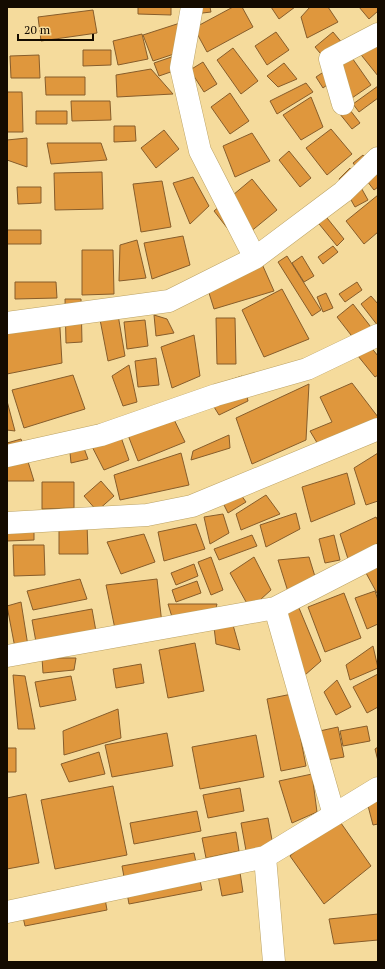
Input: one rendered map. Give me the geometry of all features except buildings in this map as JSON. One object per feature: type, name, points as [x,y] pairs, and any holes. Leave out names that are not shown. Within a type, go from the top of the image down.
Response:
[{"type":"street","points":[[192,7],[182,68],[200,151],[255,258]]},
{"type":"street","points":[[343,104],[330,59],[378,34]]},
{"type":"street","points":[[7,323],[169,302],[255,258],[343,192],[378,158]]},
{"type":"street","points":[[7,456],[101,435],[216,395],[307,369],[378,335]]},
{"type":"street","points":[[7,523],[147,515],[192,506],[378,429]]},
{"type":"street","points":[[7,656],[275,608],[378,555]]},
{"type":"street","points":[[275,608],[334,815]]},
{"type":"street","points":[[7,912],[265,857],[378,788]]},
{"type":"street","points":[[265,857],[274,962]]}]
